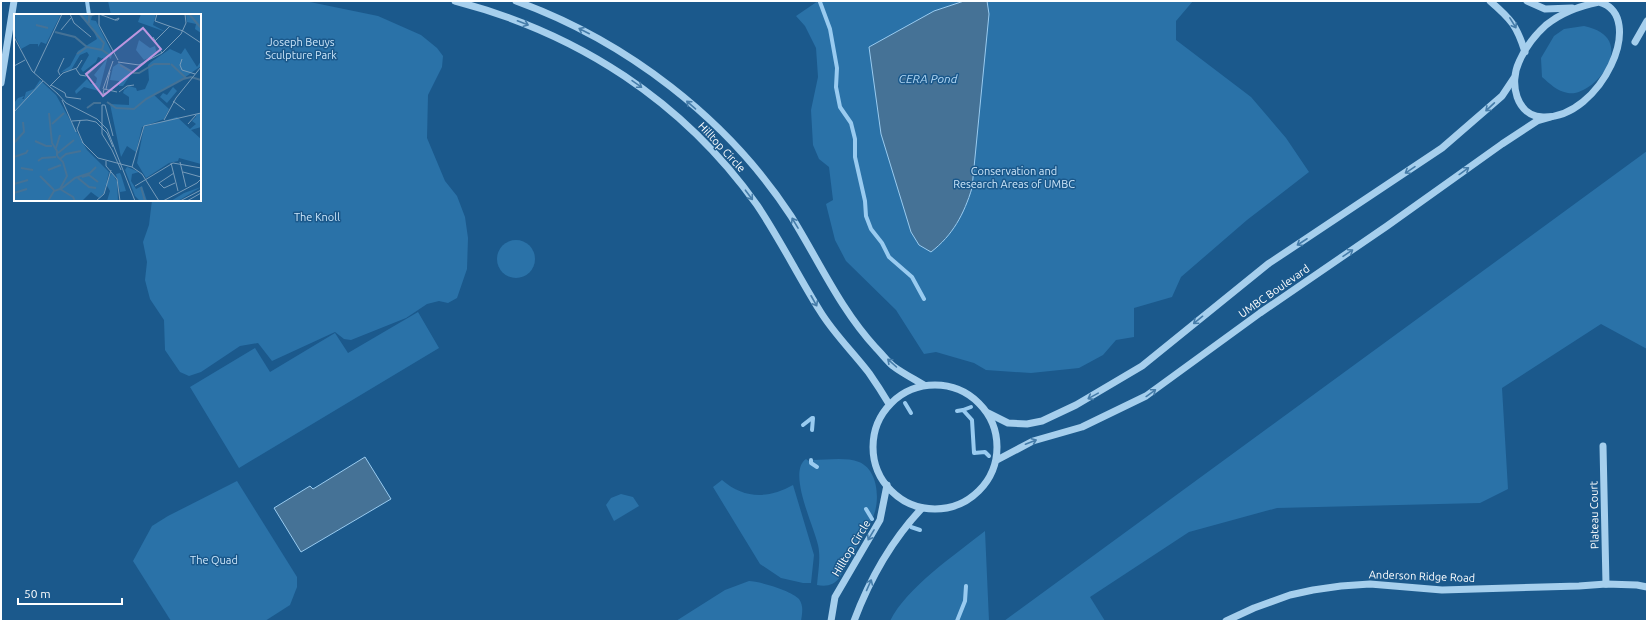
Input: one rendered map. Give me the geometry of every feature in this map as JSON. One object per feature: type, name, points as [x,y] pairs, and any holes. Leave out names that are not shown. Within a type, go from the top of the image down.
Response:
[{"type":"street","points":[[1,83],[14,1]]},
{"type":"street","name":"Hilltop Circle","points":[[455,1],[545,32],[594,57],[639,85],[678,117],[706,144],[735,177],[757,206],[833,331],[868,373],[889,404]]},
{"type":"street","name":"Hilltop Circle","points":[[516,1],[553,16],[610,45],[649,71],[717,128],[748,160],[790,216],[840,303],[862,333],[893,366],[924,385]]},
{"type":"street","points":[[1490,1],[1510,18],[1519,34],[1524,52]]},
{"type":"street","points":[[1527,1],[1545,9],[1574,8],[1600,2],[1611,4],[1624,10]]},
{"type":"street","points":[[1551,118],[1534,117],[1525,112],[1518,102],[1514,78],[1518,63],[1524,52],[1546,26],[1574,8]]},
{"type":"street","points":[[1635,27],[1633,48],[1647,21]]},
{"type":"street","name":"UMBC Boulevard","points":[[988,413],[1008,423],[1027,424],[1042,421],[1076,405],[1117,382],[1142,366],[1268,264],[1442,148],[1502,96],[1514,78]]},
{"type":"street","name":"UMBC Boulevard","points":[[997,460],[1032,440],[1082,427],[1146,396],[1260,313],[1387,226],[1502,144],[1537,121],[1572,111],[1593,100],[1604,91]]},
{"type":"street","points":[[941,384],[961,389],[979,402],[988,413],[996,430],[998,446],[997,460],[991,476],[979,492],[968,500],[955,506],[942,509],[922,508],[902,499],[887,485],[875,464],[873,449],[877,424],[889,404],[905,392],[924,385],[941,384]]},
{"type":"street","name":"Plateau Court","points":[[1603,446],[1606,584]]},
{"type":"street","name":"Hilltop Circle","points":[[830,621],[835,597],[880,520],[887,485]]},
{"type":"street","points":[[854,621],[873,577],[890,546],[922,508]]},
{"type":"street","name":"Anderson Ridge Road","points":[[1226,621],[1254,608],[1290,596],[1313,590],[1341,586],[1370,584],[1442,590],[1606,584],[1647,587]]},
{"type":"green space","name":"The Knoll","points":[[108,1],[305,1],[378,16],[421,35],[437,48],[443,56],[442,67],[428,95],[427,138],[445,181],[457,196],[465,217],[468,238],[467,269],[457,298],[448,303],[439,301],[427,304],[406,318],[351,340],[344,339],[335,332],[272,361],[258,343],[240,346],[201,372],[189,376],[180,372],[165,350],[164,320],[150,299],[145,280],[147,262],[143,242],[149,225],[152,201],[201,201],[201,14],[111,14]]},
{"type":"green space","name":"Conservation and Research Areas of UMBC","points":[[818,1],[1193,1],[1176,21],[1176,40],[1251,97],[1286,138],[1309,172],[1247,220],[1181,277],[1172,297],[1134,308],[1134,337],[1116,340],[1103,355],[1079,368],[1031,373],[986,370],[974,363],[936,352],[924,354],[896,310],[846,261],[835,240],[826,204],[833,200],[829,167],[819,159],[813,145],[811,110],[818,77],[816,48],[805,26],[796,16]]},
{"type":"green space","points":[[1584,26],[1601,33],[1610,42],[1611,54],[1608,66],[1600,77],[1590,86],[1579,92],[1568,93],[1560,91],[1542,77],[1541,58],[1554,36],[1564,29]]},
{"type":"green space","points":[[1647,151],[1647,349],[1601,324],[1502,388],[1508,489],[1480,503],[1277,508],[1189,532],[1090,597],[1105,621],[1004,621]]},
{"type":"green space","points":[[516,240],[529,246],[535,259],[529,272],[516,278],[503,272],[497,259],[503,246]]},
{"type":"green space","points":[[418,312],[439,348],[239,468],[190,387],[255,348],[270,372],[335,333],[348,353]]},
{"type":"green space","points":[[806,459],[810,462],[813,460],[836,459],[854,460],[859,462],[866,466],[871,472],[876,487],[877,503],[873,517],[868,510],[866,512],[871,522],[840,577],[833,584],[824,586],[817,585],[819,550],[800,487],[799,475],[801,466]]},
{"type":"green space","points":[[722,480],[739,491],[756,495],[774,493],[793,485],[814,555],[811,583],[803,583],[781,578],[760,564],[713,487]]},
{"type":"green space","name":"The Quad","points":[[237,481],[297,577],[297,587],[290,605],[265,621],[171,621],[133,561],[152,526],[168,516]]},
{"type":"green space","points":[[621,494],[633,497],[639,506],[614,521],[606,505],[611,498]]},
{"type":"green space","points":[[985,531],[989,621],[890,621],[898,608],[920,584],[946,561]]},
{"type":"green space","points":[[749,581],[775,587],[790,593],[799,599],[802,604],[801,621],[676,621],[725,590]]},
{"type":"water","name":"CERA Pond","points":[[964,1],[987,1],[989,14],[972,188],[965,207],[952,231],[931,252],[919,245],[911,232],[881,134],[869,47],[934,11]]},
{"type":"water","points":[[365,457],[391,499],[301,552],[274,508],[310,486],[313,489]]},
{"type":"waterway","points":[[87,1],[89,14]]},
{"type":"waterway","points":[[820,2],[830,29],[837,68],[836,87],[840,107],[851,123],[855,139],[855,157],[865,201],[866,216],[871,229],[882,243],[889,257],[912,277],[924,299]]},
{"type":"waterway","points":[[905,403],[911,413]]},
{"type":"waterway","points":[[963,410],[971,407]]},
{"type":"waterway","points":[[957,411],[963,410],[972,420],[974,453],[985,452],[989,456]]},
{"type":"waterway","points":[[803,425],[812,418]]},
{"type":"waterway","points":[[812,430],[813,418]]},
{"type":"waterway","points":[[811,460],[811,463],[817,467]]},
{"type":"waterway","points":[[866,509],[872,519]]},
{"type":"waterway","points":[[911,527],[920,530]]},
{"type":"waterway","points":[[957,621],[965,601],[966,586]]},
{"type":"park label","name":"Joseph Beuys Sculpture Park","points":[[301,48]]}]
